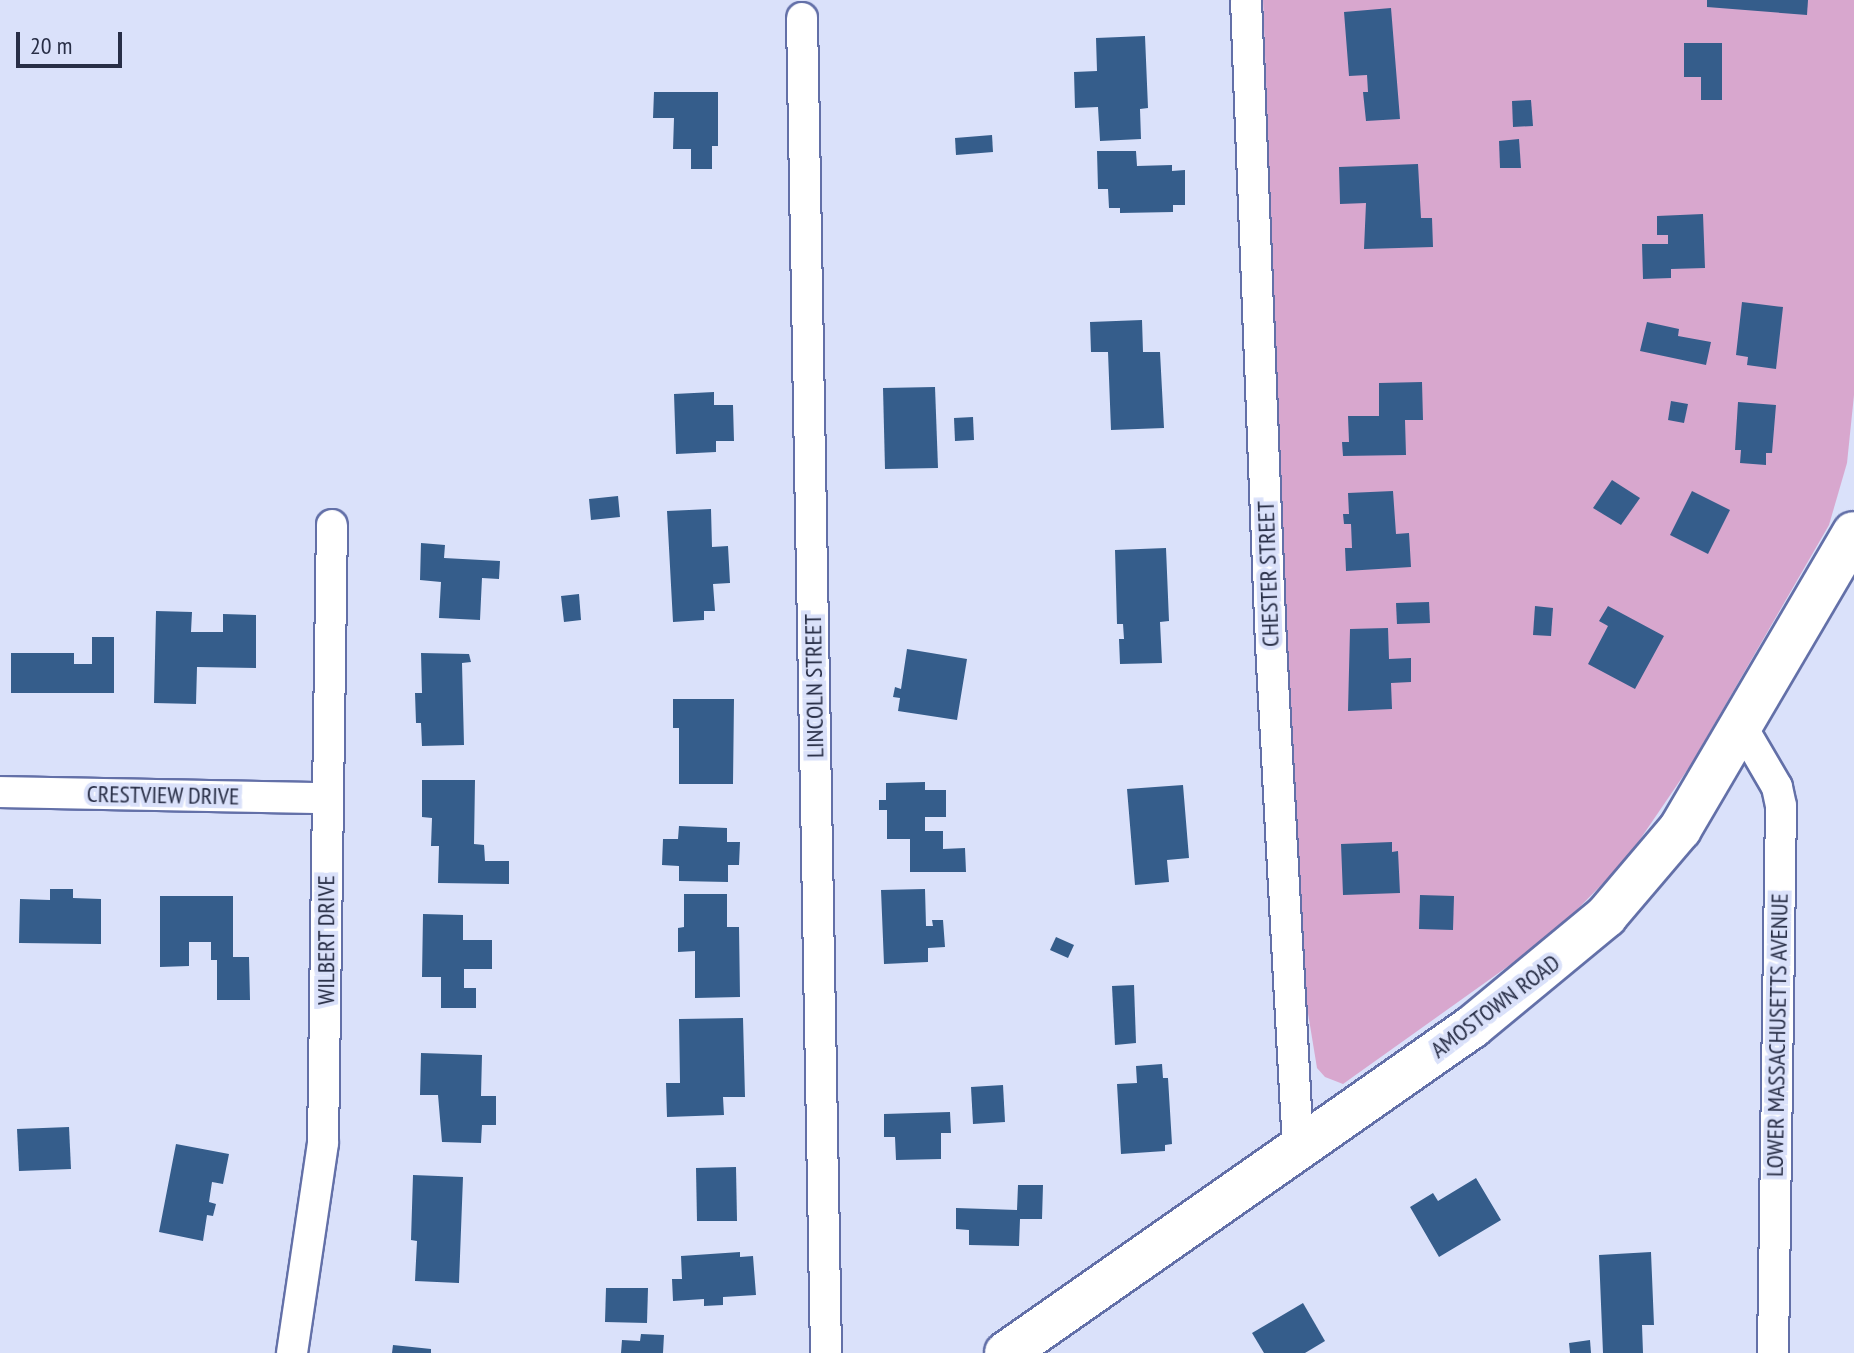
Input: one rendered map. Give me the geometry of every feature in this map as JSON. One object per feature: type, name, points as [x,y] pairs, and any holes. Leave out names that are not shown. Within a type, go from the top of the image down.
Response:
[{"type":"street","name":"CHESTER STREET","points":[[1246,0],[1271,644],[1298,1148]]},
{"type":"street","name":"LINCOLN STREET","points":[[802,18],[826,1353]]},
{"type":"street","name":"WILBERT DRIVE","points":[[292,1353],[323,1143],[332,525]]},
{"type":"street","name":"AMOSTOWN ROAD","points":[[1006,1353],[1472,1027],[1606,916],[1680,829],[1854,533]]},
{"type":"street","name":"LOWER MASSACHUSETTS AVENUE","points":[[1742,727],[1777,787],[1781,806],[1773,1353]]},
{"type":"street","name":"CRESTVIEW DRIVE","points":[[0,792],[326,798]]},
{"type":"shaded area","points":[[1263,0],[1854,0],[1854,395],[1847,463],[1829,525],[1692,763],[1626,860],[1552,935],[1343,1084],[1325,1077],[1317,1068],[1305,995],[1294,840]]},
{"type":"building","points":[[1707,0],[1808,0],[1807,15],[1707,7]]},
{"type":"building","points":[[1391,8],[1400,119],[1366,121],[1363,92],[1368,92],[1367,75],[1349,76],[1344,12]]},
{"type":"building","points":[[1145,36],[1148,108],[1140,109],[1141,139],[1100,141],[1098,107],[1075,108],[1074,72],[1097,71],[1096,38]]},
{"type":"building","points":[[1684,43],[1722,43],[1722,100],[1701,100],[1701,77],[1684,77]]},
{"type":"building","points":[[654,92],[718,92],[718,146],[712,146],[712,169],[691,169],[691,149],[673,149],[674,118],[653,118]]},
{"type":"building","points":[[1531,100],[1533,126],[1513,127],[1512,101]]},
{"type":"building","points":[[992,135],[993,152],[956,155],[955,138]]},
{"type":"building","points":[[1519,139],[1521,168],[1500,168],[1499,141]]},
{"type":"building","points":[[1097,151],[1136,151],[1137,166],[1172,165],[1172,171],[1185,170],[1185,205],[1173,205],[1173,212],[1120,213],[1120,208],[1109,208],[1108,189],[1098,189]]},
{"type":"building","points":[[1418,164],[1421,218],[1432,218],[1433,247],[1364,249],[1366,203],[1340,204],[1339,167]]},
{"type":"building","points":[[1703,214],[1705,268],[1671,269],[1671,278],[1643,279],[1642,244],[1668,244],[1668,235],[1657,235],[1657,216]]},
{"type":"building","points":[[1742,302],[1783,307],[1776,369],[1747,365],[1748,357],[1736,355]]},
{"type":"building","points":[[1142,320],[1143,352],[1160,352],[1164,428],[1111,430],[1108,352],[1091,352],[1090,322]]},
{"type":"building","points":[[1647,322],[1679,329],[1678,336],[1711,342],[1706,365],[1640,351]]},
{"type":"building","points":[[1422,382],[1423,420],[1405,420],[1406,455],[1343,456],[1342,442],[1349,442],[1348,416],[1379,416],[1379,383]]},
{"type":"building","points":[[935,387],[938,468],[885,469],[883,388]]},
{"type":"building","points":[[714,392],[714,405],[733,405],[734,441],[716,441],[716,452],[676,454],[674,394]]},
{"type":"building","points":[[1671,401],[1688,404],[1684,423],[1668,420]]},
{"type":"building","points":[[1738,402],[1776,405],[1772,453],[1766,453],[1766,465],[1740,463],[1741,450],[1735,450]]},
{"type":"building","points":[[973,417],[974,440],[955,441],[954,418]]},
{"type":"building","points":[[1612,480],[1640,498],[1621,525],[1593,508]]},
{"type":"building","points":[[1393,491],[1396,534],[1409,533],[1411,567],[1346,571],[1345,548],[1352,548],[1351,524],[1344,524],[1343,514],[1349,514],[1348,493]]},
{"type":"building","points":[[1692,491],[1730,510],[1708,554],[1670,535]]},
{"type":"building","points":[[618,496],[620,517],[591,520],[589,499]]},
{"type":"building","points":[[711,509],[712,547],[728,546],[730,583],[713,584],[715,611],[704,611],[704,620],[673,622],[667,511]]},
{"type":"building","points":[[421,543],[445,545],[444,558],[500,561],[499,579],[482,578],[480,620],[439,618],[441,582],[420,580]]},
{"type":"building","points":[[1166,548],[1169,621],[1160,622],[1162,663],[1120,664],[1119,639],[1124,639],[1123,624],[1117,624],[1115,550]]},
{"type":"building","points":[[579,594],[581,620],[564,622],[561,596]]},
{"type":"building","points":[[1429,602],[1430,623],[1397,624],[1396,603]]},
{"type":"building","points":[[1535,606],[1553,608],[1551,636],[1533,635]]},
{"type":"building","points":[[1608,606],[1664,636],[1635,689],[1588,664],[1608,626],[1599,621]]},
{"type":"building","points":[[156,611],[192,612],[191,632],[223,632],[223,614],[256,615],[256,668],[197,667],[196,704],[154,703]]},
{"type":"building","points":[[1388,628],[1389,659],[1411,658],[1411,682],[1391,683],[1392,709],[1348,711],[1350,629]]},
{"type":"building","points":[[92,637],[114,637],[114,693],[11,693],[11,653],[74,653],[74,664],[92,664]]},
{"type":"building","points":[[907,649],[967,659],[957,720],[898,711],[900,698],[893,697],[895,687],[901,689]]},
{"type":"building","points":[[421,653],[469,654],[471,662],[462,663],[464,745],[422,746],[421,723],[416,723],[415,693],[422,693]]},
{"type":"building","points":[[673,699],[734,699],[733,784],[679,784],[679,728],[673,728]]},
{"type":"building","points":[[422,780],[475,780],[474,844],[484,845],[485,861],[509,861],[509,884],[438,883],[439,846],[431,846],[432,818],[422,817]]},
{"type":"building","points":[[925,782],[925,790],[946,790],[946,817],[925,817],[925,831],[943,831],[943,849],[965,848],[966,872],[910,872],[910,839],[887,839],[887,810],[879,810],[879,800],[886,800],[886,783]]},
{"type":"building","points":[[1183,785],[1189,858],[1167,860],[1169,882],[1135,885],[1127,789]]},
{"type":"building","points":[[679,826],[727,828],[727,842],[740,842],[739,865],[728,865],[728,882],[679,881],[679,866],[662,865],[663,839],[678,839]]},
{"type":"building","points":[[1392,842],[1392,852],[1398,851],[1400,893],[1343,895],[1341,844]]},
{"type":"building","points":[[50,889],[73,889],[73,898],[101,899],[101,944],[19,943],[20,899],[50,900]]},
{"type":"building","points":[[925,889],[926,926],[933,926],[932,920],[943,920],[945,947],[928,948],[928,962],[884,964],[881,890]]},
{"type":"building","points":[[684,894],[727,894],[727,927],[739,927],[740,997],[695,998],[695,951],[678,952],[678,928],[684,927]]},
{"type":"building","points":[[1420,895],[1454,896],[1453,930],[1419,929]]},
{"type":"building","points":[[160,896],[233,896],[233,957],[249,957],[250,1000],[217,1000],[217,960],[211,960],[211,942],[189,942],[189,966],[160,967]]},
{"type":"building","points":[[423,914],[463,915],[463,940],[492,940],[492,969],[464,969],[464,988],[476,988],[476,1008],[441,1008],[441,977],[422,977]]},
{"type":"building","points":[[1056,937],[1074,945],[1068,958],[1050,950]]},
{"type":"building","points":[[1134,985],[1136,1043],[1115,1045],[1112,986]]},
{"type":"building","points":[[743,1018],[745,1097],[723,1097],[724,1115],[667,1117],[666,1083],[680,1083],[679,1019]]},
{"type":"building","points":[[421,1053],[482,1055],[481,1096],[496,1096],[496,1125],[482,1125],[481,1143],[442,1142],[438,1095],[420,1095]]},
{"type":"building","points":[[1162,1064],[1163,1078],[1168,1078],[1172,1144],[1165,1145],[1165,1151],[1121,1154],[1117,1084],[1137,1083],[1136,1066]]},
{"type":"building","points":[[1003,1085],[1005,1122],[973,1124],[971,1087]]},
{"type":"building","points":[[950,1112],[951,1133],[941,1133],[941,1159],[896,1160],[895,1137],[884,1137],[884,1114]]},
{"type":"building","points":[[69,1127],[71,1169],[19,1171],[17,1129]]},
{"type":"building","points":[[176,1144],[229,1154],[223,1184],[212,1182],[209,1202],[216,1204],[213,1216],[207,1215],[203,1241],[159,1232]]},
{"type":"building","points":[[736,1167],[737,1221],[697,1221],[696,1168]]},
{"type":"building","points":[[413,1175],[463,1177],[459,1283],[415,1281],[417,1241],[411,1240]]},
{"type":"building","points":[[1476,1178],[1501,1220],[1439,1257],[1410,1207],[1433,1193],[1438,1201]]},
{"type":"building","points":[[1018,1185],[1043,1185],[1042,1219],[1020,1219],[1019,1246],[969,1245],[969,1230],[956,1229],[956,1208],[1017,1210]]},
{"type":"building","points":[[740,1252],[740,1257],[753,1256],[756,1295],[723,1297],[723,1305],[704,1306],[704,1299],[673,1301],[672,1279],[682,1279],[681,1256]]},
{"type":"building","points":[[1651,1252],[1654,1325],[1642,1325],[1643,1353],[1603,1353],[1599,1255]]},
{"type":"building","points":[[606,1288],[648,1288],[647,1323],[605,1322]]},
{"type":"building","points":[[1303,1303],[1325,1341],[1305,1353],[1264,1353],[1252,1333]]},
{"type":"building","points":[[641,1334],[664,1335],[663,1353],[621,1353],[622,1340],[640,1341]]},
{"type":"building","points":[[1590,1340],[1591,1353],[1570,1353],[1569,1343]]},
{"type":"building","points":[[393,1345],[431,1349],[431,1353],[392,1353]]}]
